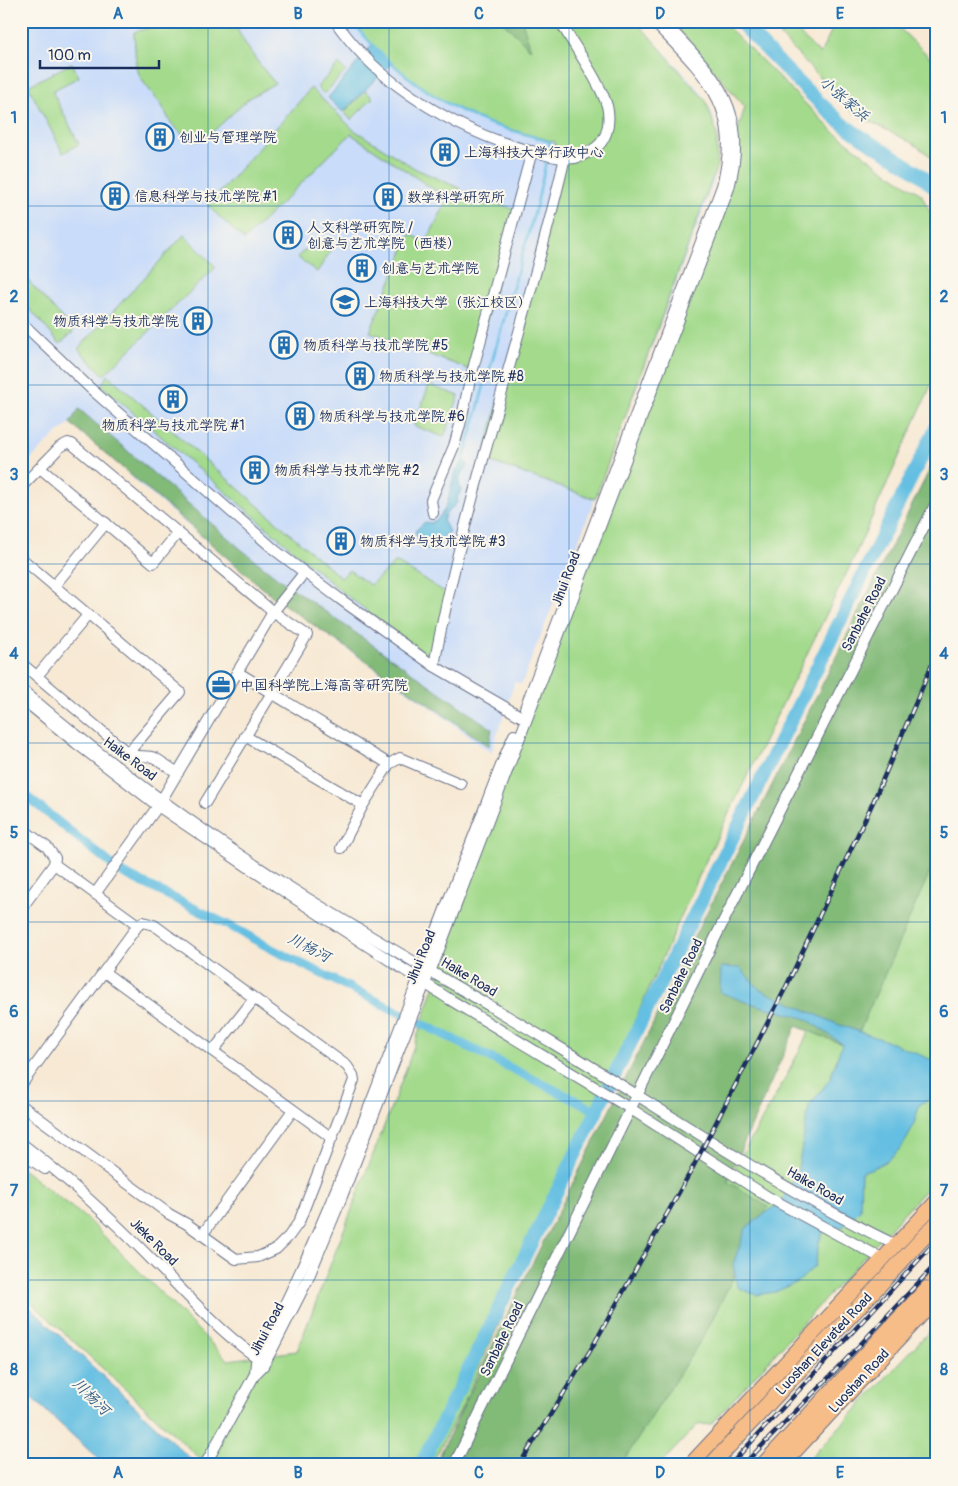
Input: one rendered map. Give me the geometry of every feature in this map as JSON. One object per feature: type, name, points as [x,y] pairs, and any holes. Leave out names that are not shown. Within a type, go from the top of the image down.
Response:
[{"type":"highway","name":"Luoshan Elevated Road","points":[[710,1465],[937,1223]]},
{"type":"highway","points":[[763,1465],[937,1278]]},
{"type":"main road","points":[[690,1465],[937,1201]]},
{"type":"main road","name":"Luoshan Road","points":[[782,1465],[937,1298]]},
{"type":"street","points":[[335,21],[363,54],[398,86],[435,112],[504,144],[537,153],[574,158],[599,146],[607,131],[608,111],[606,101],[560,21]]},
{"type":"street","points":[[653,21],[702,74],[717,96],[726,122],[729,144],[725,187]]},
{"type":"street","points":[[663,21],[708,70],[723,93],[733,120],[736,144],[734,167],[725,187]]},
{"type":"street","points":[[434,513],[430,500],[454,446],[470,380],[537,153]]},
{"type":"street","points":[[434,666],[450,584],[505,378],[551,218],[565,157]]},
{"type":"street","name":"Jihui Road","points":[[205,1465],[307,1281],[343,1195],[508,748],[522,717],[725,187]]},
{"type":"street","name":"Jihui Road","points":[[426,968],[437,955],[725,187]]},
{"type":"street","points":[[21,322],[90,388],[276,551],[434,666],[522,717]]},
{"type":"street","points":[[21,488],[60,447],[68,443],[72,444],[272,612],[307,635],[205,803]]},
{"type":"street","points":[[40,468],[153,563],[178,533]]},
{"type":"street","name":"Sanbahe Road","points":[[454,1465],[629,1108],[697,977],[740,886],[937,501]]},
{"type":"street","points":[[54,586],[106,523]]},
{"type":"street","points":[[21,558],[180,692],[128,753]]},
{"type":"street","points":[[95,894],[160,803],[272,612],[304,573]]},
{"type":"street","points":[[37,676],[88,615]]},
{"type":"street","points":[[21,663],[128,753],[136,757],[150,756],[178,773]]},
{"type":"street","points":[[237,672],[389,764]]},
{"type":"street","name":"Haike Road","points":[[21,689],[160,803],[292,888],[592,1067],[740,1159],[860,1228],[896,1245]]},
{"type":"street","name":"Haike Road","points":[[21,698],[76,744],[245,866],[422,981],[629,1108],[768,1197],[883,1259]]},
{"type":"street","points":[[245,736],[363,805]]},
{"type":"street","points":[[342,848],[363,805],[389,764],[400,758],[461,784]]},
{"type":"street","points":[[21,828],[52,852],[55,858],[54,864],[21,908]]},
{"type":"street","points":[[54,864],[138,925]]},
{"type":"street","points":[[21,1085],[138,925],[143,922],[154,925],[347,1066],[353,1075],[353,1084],[299,1222],[276,1249],[258,1258],[236,1259],[169,1214],[21,1105]]},
{"type":"street","points":[[104,972],[332,1138]]},
{"type":"street","points":[[213,1052],[254,999]]},
{"type":"street","points":[[202,1235],[293,1110]]},
{"type":"street","name":"Jieke Road","points":[[21,1143],[58,1171],[104,1212],[260,1365]]},
{"type":"street","name":"Jieke Road","points":[[21,1153],[56,1177],[96,1213],[193,1309],[243,1354],[260,1365]]},
{"type":"shaded area","name":"上海科技大学（张江校区）","points":[[21,21],[636,21],[700,91],[711,110],[716,129],[718,149],[714,181],[595,499],[521,685],[515,681],[491,753],[437,712],[273,597],[141,486],[88,436],[71,423],[52,438],[21,469]]},
{"type":"green space","points":[[176,21],[233,21],[252,54],[275,83],[248,99],[205,139],[193,141],[186,138],[171,123],[162,106],[141,79],[136,66],[134,32]]},
{"type":"green space","points":[[353,21],[636,21],[706,101],[717,134],[717,166],[595,499],[483,459],[565,157],[555,157],[555,142],[489,123],[450,105],[404,75],[365,37]]},
{"type":"green space","points":[[502,21],[522,21],[531,50]]},
{"type":"green space","points":[[671,21],[722,21],[834,132],[884,170],[921,194],[937,226],[937,372],[850,566],[708,856],[463,1405],[431,1465],[207,1465],[21,1293],[21,1168],[88,1220],[228,1360],[297,1351],[405,1072],[511,762],[678,322],[745,107]]},
{"type":"green space","points":[[766,21],[787,21],[820,54],[836,21],[892,21],[937,64],[937,161],[914,144],[852,112]]},
{"type":"green space","points":[[72,63],[79,77],[52,91],[79,144],[63,153],[28,86]]},
{"type":"green space","points":[[339,64],[346,71],[324,94],[317,87]]},
{"type":"green space","points":[[311,88],[354,130],[416,169],[464,192],[516,210],[473,371],[370,332],[410,234],[426,242],[448,199],[351,134],[244,240],[208,206]]},
{"type":"green space","points":[[366,91],[373,98],[351,120],[344,112]]},
{"type":"green space","points":[[184,235],[216,267],[104,375],[78,349]]},
{"type":"green space","points":[[318,239],[332,249],[317,272],[297,257]]},
{"type":"green space","points":[[21,273],[74,331],[60,344],[21,299]]},
{"type":"green space","points":[[108,375],[341,578],[349,570],[370,585],[396,562],[448,594],[431,659],[342,592],[101,385]]},
{"type":"green space","points":[[429,385],[459,396],[444,437],[414,426]]},
{"type":"green space","points":[[79,409],[242,550],[279,579],[492,729],[489,746],[273,597],[70,423]]},
{"type":"green space","points":[[937,455],[937,856],[852,1048],[796,1026],[727,1181],[768,1207],[706,1332],[621,1465],[435,1465],[692,941]]},
{"type":"green space","points":[[937,756],[937,1177],[711,1424],[697,1425],[660,1465],[569,1465],[787,1075],[901,849]]},
{"type":"green space","points":[[937,1323],[937,1465],[804,1465]]},
{"type":"water","points":[[372,45],[392,63],[343,112],[328,98]]},
{"type":"water","points":[[463,462],[468,464],[459,482],[461,490],[457,498],[458,502],[446,514],[443,520],[449,532],[441,538],[433,552],[420,546],[415,531],[425,522],[431,523],[436,520],[444,510],[455,474]]},
{"type":"water","points":[[721,967],[740,968],[759,989],[837,1024],[887,1041],[937,1062],[937,1094],[919,1105],[907,1139],[893,1156],[873,1168],[861,1172],[860,1210],[843,1227],[825,1228],[819,1242],[815,1266],[798,1282],[775,1292],[756,1295],[737,1287],[733,1264],[746,1228],[782,1201],[797,1174],[809,1106],[830,1079],[842,1044],[807,1019],[743,1001],[720,992]]},
{"type":"water","points":[[21,1299],[197,1465],[105,1465],[21,1388]]},
{"type":"waterway","points":[[353,21],[364,36],[386,58],[409,78],[434,95],[488,123],[550,142],[548,152]]},
{"type":"waterway","name":"小张家浜","points":[[739,21],[803,87],[843,124],[915,171],[937,190]]},
{"type":"waterway","points":[[487,379],[537,203],[547,157]]},
{"type":"waterway","points":[[463,462],[484,386]]},
{"type":"waterway","points":[[421,1465],[937,426]]},
{"type":"waterway","name":"川杨河","points":[[21,792],[121,872],[597,1111]]},
{"type":"railway","points":[[519,1465],[590,1351],[691,1171],[786,987],[874,800],[937,653]]},
{"type":"railway","points":[[730,1465],[937,1240]]},
{"type":"railway","points":[[743,1465],[937,1263]]},
{"type":"place","name":"创业与管理学院","points":[[160,137]]},
{"type":"place","name":"上海科技大学行政中心","points":[[445,152]]},
{"type":"place","name":"信息科学与技术学院 #1","points":[[115,196]]},
{"type":"place","name":"数学科学研究所","points":[[388,197]]},
{"type":"place","name":"人文科学研究院 / 创意与艺术学院（西楼）","points":[[288,235]]},
{"type":"place","name":"创意与艺术学院","points":[[362,268]]},
{"type":"place","name":"上海科技大学（张江校区）","points":[[345,302]]},
{"type":"place","name":"物质科学与技术学院","points":[[198,321]]},
{"type":"place","name":"物质科学与技术学院 #5","points":[[284,345]]},
{"type":"place","name":"物质科学与技术学院 #8","points":[[360,376]]},
{"type":"place","name":"物质科学与技术学院 #1","points":[[173,399]]},
{"type":"place","name":"物质科学与技术学院 #6","points":[[300,416]]},
{"type":"place","name":"物质科学与技术学院 #2","points":[[255,470]]},
{"type":"place","name":"物质科学与技术学院 #3","points":[[341,541]]},
{"type":"place","name":"中国科学院上海高等研究院","points":[[221,685]]}]
